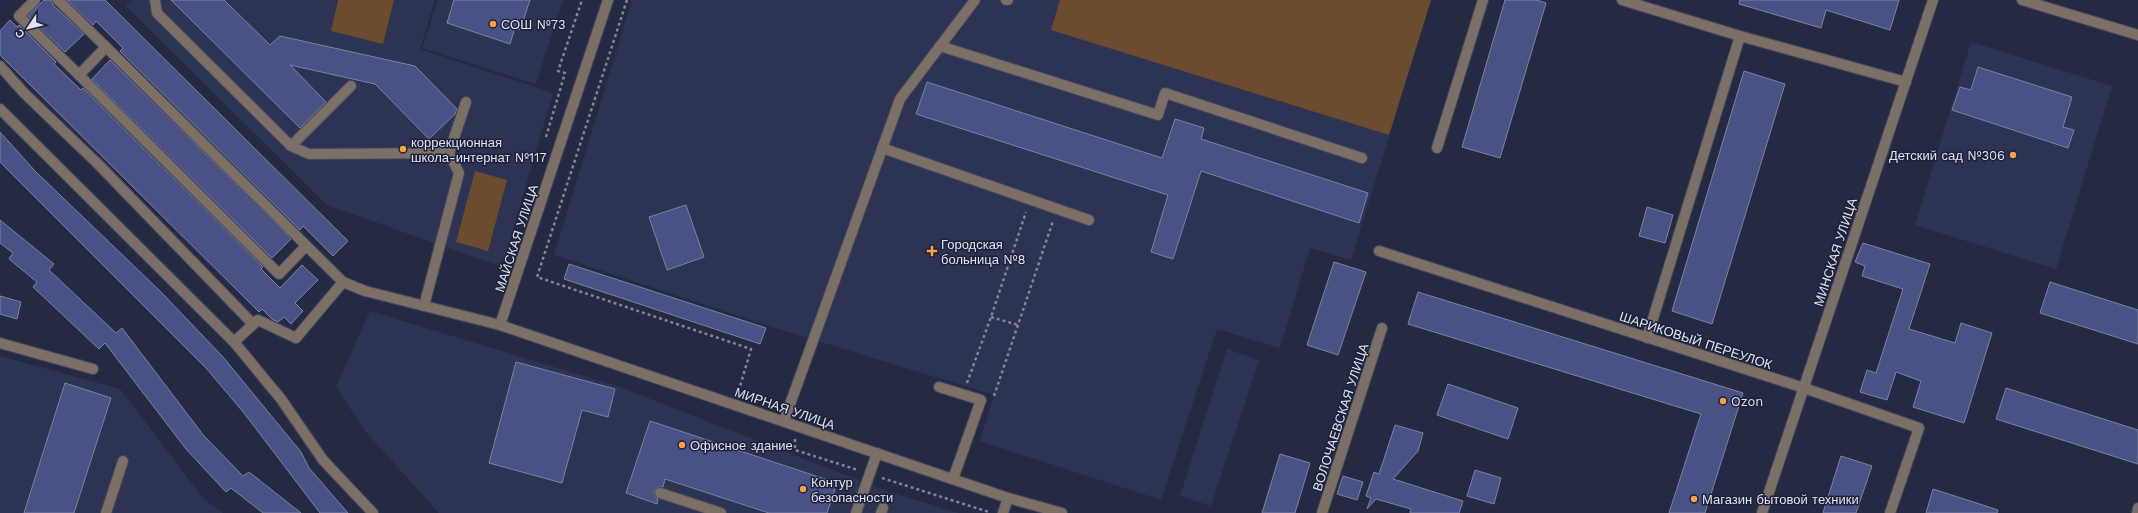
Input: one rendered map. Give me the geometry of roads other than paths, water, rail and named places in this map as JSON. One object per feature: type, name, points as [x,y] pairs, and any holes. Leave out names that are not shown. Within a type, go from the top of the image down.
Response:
[{"type":"street","points":[[35,0],[19,16],[279,274],[306,246]]},
{"type":"street","points":[[58,0],[343,282],[296,338],[258,320],[234,342]]},
{"type":"street","points":[[155,0],[157,13],[291,146],[309,154],[449,152]]},
{"type":"street","name":"МАЙСКАЯ УЛИЦА","points":[[500,324],[608,0]]},
{"type":"street","points":[[784,421],[900,98],[975,0]]},
{"type":"street","points":[[1436,148],[1483,0]]},
{"type":"street","points":[[1622,0],[1740,36],[1906,82]]},
{"type":"street","name":"МИНСКАЯ УЛИЦА","points":[[1762,513],[1933,0]]},
{"type":"street","points":[[2022,0],[2138,35]]},
{"type":"street","points":[[1647,338],[1740,36]]},
{"type":"street","points":[[940,46],[1158,115],[1166,92],[1362,158]]},
{"type":"street","points":[[79,75],[106,47]]},
{"type":"street","points":[[0,66],[24,93],[99,165],[253,324]]},
{"type":"street","points":[[291,146],[351,86]]},
{"type":"street","points":[[424,306],[459,173],[449,152],[466,102]]},
{"type":"street","points":[[0,109],[234,342],[281,399],[323,460],[373,513]]},
{"type":"street","points":[[882,148],[1029,201],[1089,220]]},
{"type":"street","name":"ШАРИКОВЫЙ ПЕРЕУЛОК","points":[[1379,251],[1804,388],[1919,428],[1890,513]]},
{"type":"street","name":"МИРНАЯ УЛИЦА","points":[[343,282],[364,291],[500,324],[1008,498],[1062,513]]},
{"type":"street","name":"ВОЛОЧАЕВСКАЯ УЛИЦА","points":[[1322,513],[1382,328]]},
{"type":"street","points":[[0,343],[93,369]]},
{"type":"street","points":[[939,387],[981,400],[953,479]]},
{"type":"street","points":[[856,513],[877,453]]},
{"type":"street","points":[[106,513],[123,461]]},
{"type":"street","points":[[660,493],[721,513]]},
{"type":"street","points":[[1002,513],[1008,498]]},
{"type":"street","points":[[2137,513],[2138,508]]},
{"type":"place","name":"СОШ №73","points":[[493,24]]},
{"type":"place","name":"коррекционная школа-интернат №117","points":[[403,149]]},
{"type":"place","name":"Детский сад №306","points":[[2013,155]]},
{"type":"place","name":"Городская больница №8","points":[[932,251]]},
{"type":"place","name":"Ozon","points":[[1723,401]]},
{"type":"place","name":"Офисное здание","points":[[682,445]]},
{"type":"place","name":"Контур безопасности","points":[[803,489]]},
{"type":"place","name":"Магазин бытовой техники","points":[[1694,499]]}]
